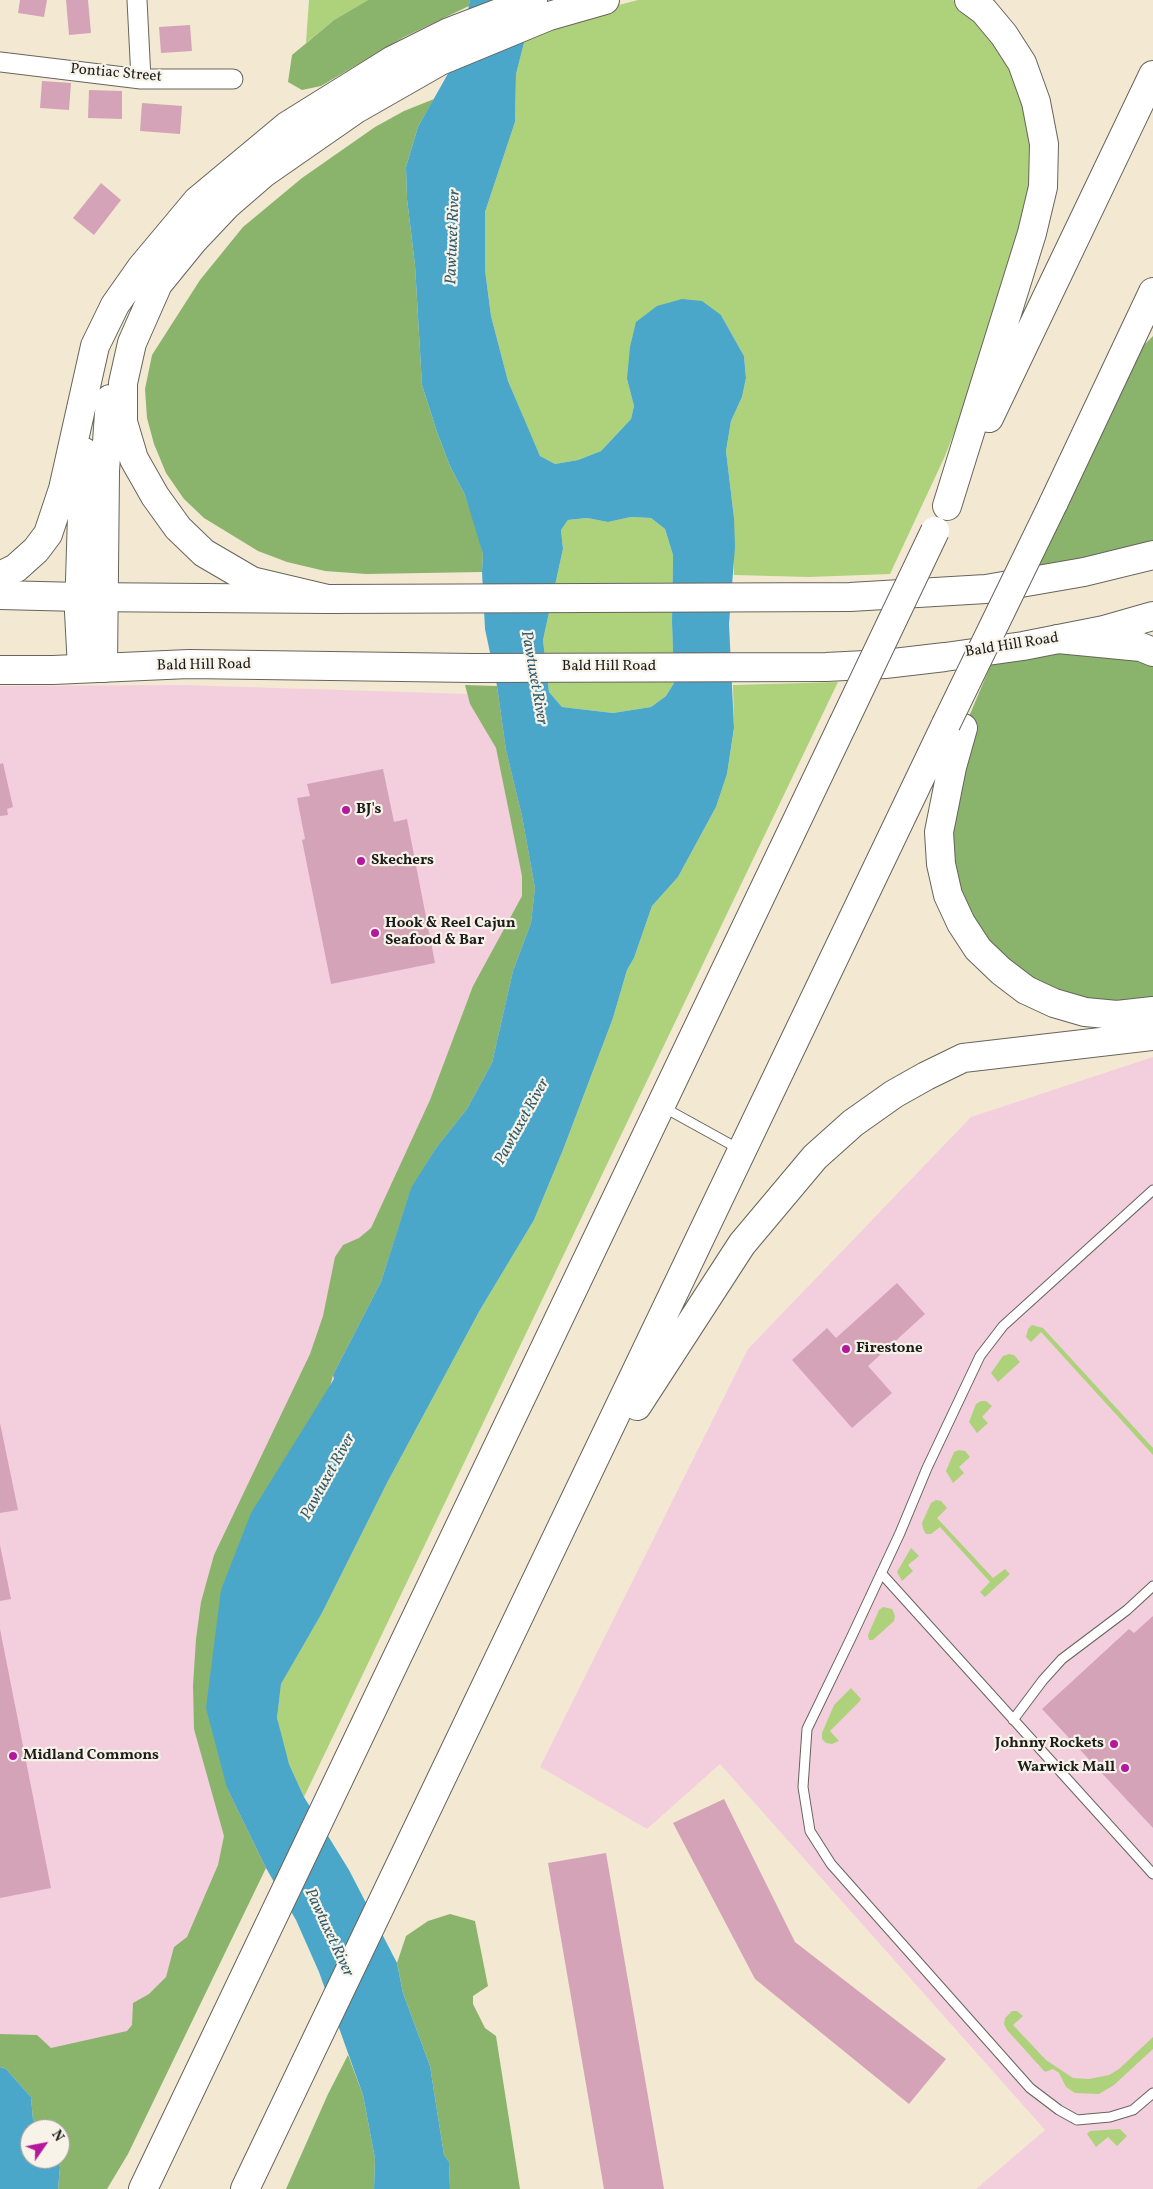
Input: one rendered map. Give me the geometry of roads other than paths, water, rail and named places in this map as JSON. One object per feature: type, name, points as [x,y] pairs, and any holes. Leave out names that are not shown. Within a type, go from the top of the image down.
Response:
[{"type":"main road","points":[[0,576],[16,568],[36,550],[48,534],[63,489],[95,346],[114,305],[141,268],[196,201],[287,126],[393,60],[449,32],[533,0]]},
{"type":"main road","points":[[947,506],[1029,242],[1043,187],[1044,144],[1036,102],[1022,63],[1004,35],[984,11],[968,0]]},
{"type":"main road","points":[[92,668],[80,644],[92,598],[112,384],[158,284],[192,241],[227,205],[264,174],[356,109],[440,62],[549,16],[600,1]]},
{"type":"main road","points":[[143,2189],[1153,75]]},
{"type":"main road","points":[[245,2189],[742,1151],[1025,584],[1053,504],[1153,292]]},
{"type":"main road","points":[[132,342],[124,383],[124,422],[134,459],[155,496],[178,528],[204,553],[252,581],[328,599]]},
{"type":"main road","points":[[85,390],[92,598]]},
{"type":"main road","points":[[0,594],[92,598],[328,599],[850,597],[986,589],[1084,572],[1153,556]]},
{"type":"main road","name":"Bald Hill Road","points":[[0,670],[189,664],[472,668],[644,666],[826,667],[884,664],[945,657],[1104,630],[1153,616]]},
{"type":"main road","points":[[1058,639],[1141,647],[1153,652]]},
{"type":"main road","points":[[954,726],[950,774],[939,832],[941,864],[948,895],[965,930],[978,949],[1000,971],[1026,990],[1054,1003],[1084,1012],[1117,1015],[1153,1011]]},
{"type":"main road","points":[[536,1581],[608,1452],[742,1244],[814,1157],[853,1123],[894,1094],[963,1058],[1153,1036]]},
{"type":"main road","points":[[261,2189],[296,2082]]},
{"type":"main road","points":[[133,2189],[169,2135]]},
{"type":"street","points":[[137,0],[141,79]]},
{"type":"street","name":"Pontiac Street","points":[[0,62],[141,79],[233,79]]},
{"type":"lane","points":[[660,1106],[742,1151]]},
{"type":"lane","points":[[1153,1190],[1003,1326],[986,1346],[973,1368],[881,1574],[807,1729],[803,1787],[810,1831],[830,1864],[1030,2088],[1059,2110],[1077,2120],[1110,2117],[1134,2110],[1153,2093]]},
{"type":"lane","points":[[881,1574],[1153,1874]]},
{"type":"lane","points":[[1014,1720],[1043,1680],[1062,1659],[1127,1610],[1153,1586]]},
{"type":"water","name":"Pawtuxet River","points":[[470,0],[527,0],[525,39],[516,74],[515,122],[485,212],[485,270],[491,316],[508,381],[540,456],[555,464],[578,460],[601,451],[631,419],[634,406],[627,379],[630,347],[636,322],[657,306],[682,299],[702,301],[721,315],[744,356],[746,378],[742,397],[731,421],[726,451],[734,518],[735,547],[729,624],[734,728],[727,774],[716,807],[678,877],[652,906],[634,958],[627,970],[613,1018],[563,1150],[534,1220],[480,1310],[387,1483],[322,1613],[281,1684],[277,1718],[289,1764],[304,1797],[349,1870],[397,1963],[403,1993],[430,2066],[444,2155],[449,2162],[450,2189],[374,2189],[375,2159],[363,2095],[319,1972],[296,1920],[266,1868],[227,1788],[206,1708],[221,1590],[251,1513],[334,1379],[333,1375],[381,1282],[411,1188],[436,1148],[467,1109],[492,1063],[513,971],[531,923],[535,888],[522,816],[506,750],[497,686],[485,629],[483,554],[465,495],[450,466],[422,385],[415,265],[407,199],[406,167],[418,127],[450,70],[462,39]],"holes":[[[631,517],[651,518],[665,529],[673,555],[672,622],[674,683],[666,696],[651,707],[613,713],[562,707],[549,692],[543,640],[563,549],[561,530],[568,520],[587,518],[608,522]]]},
{"type":"water","points":[[0,2067],[6,2069],[31,2097],[33,2119],[20,2119],[20,2169],[60,2169],[58,2189],[0,2189]]},
{"type":"place","name":"BJ's","points":[[346,810]]},
{"type":"place","name":"Skechers","points":[[361,861]]},
{"type":"place","name":"Hook & Reel Cajun Seafood & Bar","points":[[375,933]]},
{"type":"place","name":"Firestone","points":[[846,1349]]},
{"type":"place","name":"Johnny Rockets","points":[[1114,1744]]},
{"type":"place","name":"Midland Commons","points":[[13,1756]]},
{"type":"place","name":"Warwick Mall","points":[[1125,1768]]}]
